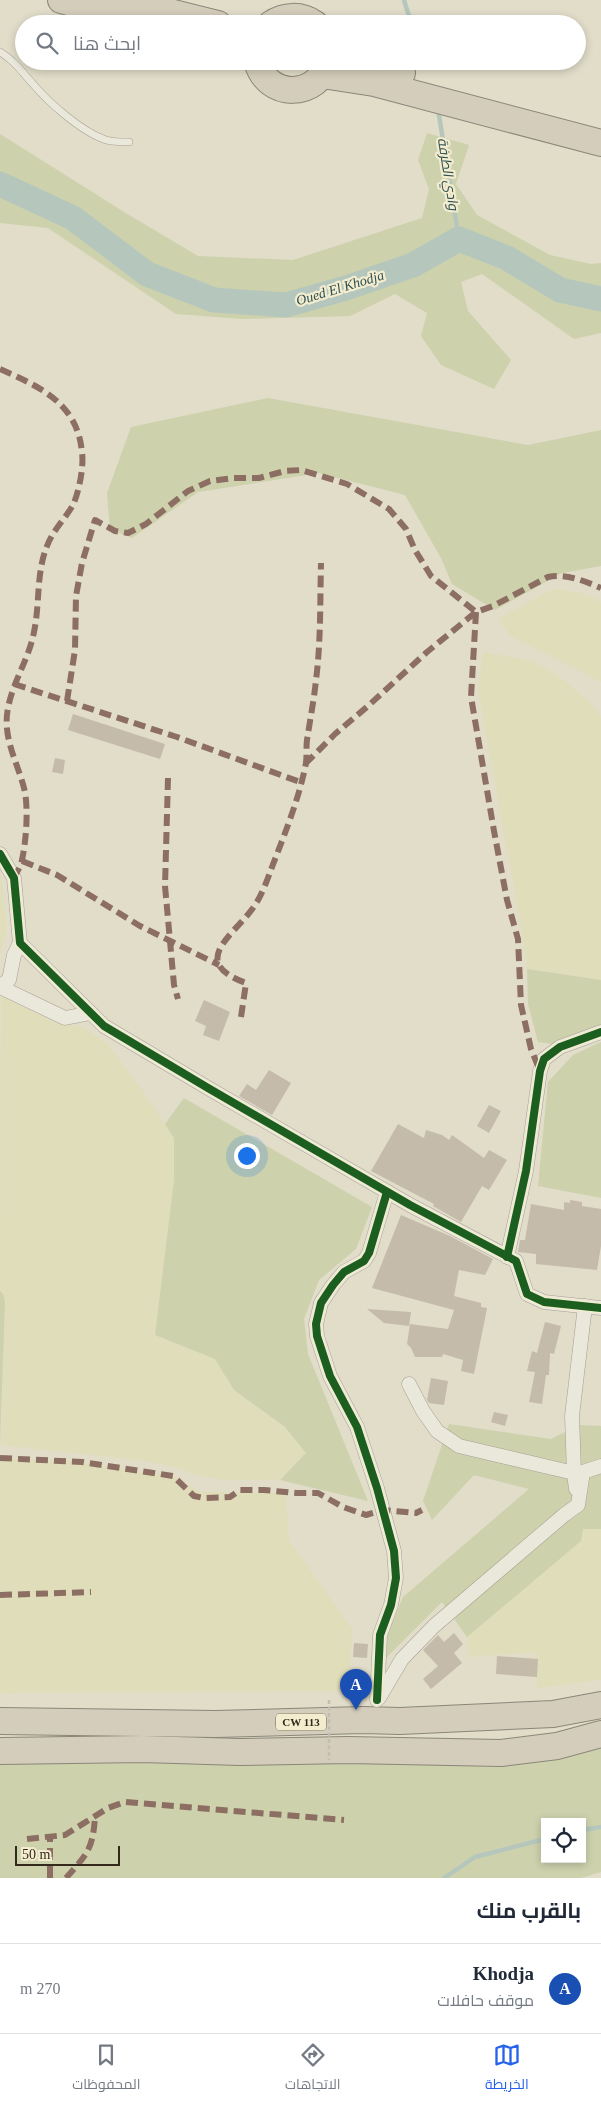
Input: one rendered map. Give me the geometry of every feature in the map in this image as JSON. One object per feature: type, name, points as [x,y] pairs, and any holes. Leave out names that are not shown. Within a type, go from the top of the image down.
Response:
[{"type":"highway","points":[[61,0],[117,15]]},
{"type":"highway","points":[[121,0],[182,15]]},
{"type":"highway","points":[[261,70],[268,81],[284,89],[301,89],[316,82],[325,70]]},
{"type":"highway","points":[[332,70],[374,83],[601,143]]},
{"type":"highway","points":[[390,70],[601,126]]},
{"type":"highway","name":"CW 113","points":[[0,1721],[216,1724],[362,1720],[410,1721],[545,1715],[601,1705]]},
{"type":"highway","points":[[0,1751],[143,1749],[240,1752],[348,1750],[501,1753],[557,1746],[601,1734]]},
{"type":"street","points":[[0,854],[14,878],[20,943],[14,955],[9,980],[0,986]]},
{"type":"street","points":[[20,943],[104,1026],[386,1192],[516,1262],[527,1294],[544,1302],[601,1308]]},
{"type":"street","points":[[0,986],[65,1018],[91,1013]]},
{"type":"street","points":[[508,1257],[526,1171],[540,1070],[544,1059],[560,1047],[601,1032]]},
{"type":"street","points":[[377,1700],[380,1635],[391,1605],[396,1578],[394,1551],[377,1488],[357,1427],[330,1376],[317,1336],[316,1324],[321,1303],[333,1285],[344,1272],[364,1261],[369,1253],[386,1192]]},
{"type":"street","points":[[578,1505],[572,1448],[572,1406],[585,1306]]},
{"type":"street","points":[[409,1384],[423,1410],[437,1430],[459,1446],[574,1473]]},
{"type":"street","points":[[362,1720],[402,1660],[434,1626],[578,1505],[582,1472],[601,1466]]},
{"type":"lane","points":[[0,52],[15,63]]},
{"type":"lane","points":[[22,70],[32,84],[55,107],[77,123],[106,140],[129,142]]},
{"type":"path","points":[[329,1700],[329,1760]]},
{"type":"shaded area","points":[[553,589],[582,593],[601,601],[601,682],[511,636],[498,619]]},
{"type":"shaded area","points":[[483,652],[531,661],[559,676],[592,705],[601,717],[601,980],[527,969],[478,691]]},
{"type":"shaded area","points":[[0,875],[2,878],[6,930],[0,954]]},
{"type":"shaded area","points":[[1,996],[56,1023],[83,1027],[108,1045],[143,1091],[174,1138],[174,1180],[155,1335],[215,1359],[234,1390],[285,1427],[306,1453],[280,1480],[224,1480],[145,1461],[1,1445],[5,1303],[3,1294],[0,1291]]},
{"type":"shaded area","points":[[0,1458],[82,1462],[173,1476],[200,1492],[286,1493],[289,1540],[352,1629],[349,1691],[0,1693]]},
{"type":"shaded area","points":[[583,1528],[601,1529],[601,1680],[537,1688],[536,1652],[469,1657],[467,1637],[580,1541]]},
{"type":"green space","points":[[427,133],[469,145],[456,184],[477,215],[550,255],[591,264],[601,263],[601,333],[574,339],[482,274],[461,282],[468,311],[511,360],[494,389],[441,365],[421,336],[427,313],[395,294],[350,316],[242,319],[176,314],[48,228],[0,223],[0,134],[198,256],[293,260],[422,218],[429,189],[418,160]]},
{"type":"green space","points":[[268,398],[528,445],[601,430],[601,566],[562,573],[495,610],[452,584],[441,558],[405,495],[319,473],[198,492],[132,538],[110,529],[107,493],[131,427]]},
{"type":"green space","points":[[527,969],[601,980],[601,1025],[597,1030],[554,1044],[538,1042],[528,1004]]},
{"type":"green space","points":[[601,1042],[601,1198],[538,1186],[548,1082],[573,1055]]},
{"type":"green space","points":[[184,1098],[372,1207],[356,1249],[319,1280],[304,1319],[308,1354],[368,1501],[280,1480],[306,1453],[285,1427],[234,1390],[215,1359],[155,1335],[174,1180],[174,1138],[165,1124]]},
{"type":"green space","points":[[0,1291],[5,1302],[0,1445]]},
{"type":"green space","points":[[449,1424],[551,1439],[580,1425],[601,1426],[601,1529],[583,1529],[581,1541],[467,1637],[442,1602],[386,1658],[387,1636],[403,1597],[529,1489],[474,1475],[432,1520],[423,1501]]},
{"type":"green space","points":[[601,1744],[601,1872],[581,1878],[0,1878],[0,1751]]},
{"type":"building","points":[[73,714],[165,744],[160,759],[68,730]]},
{"type":"building","points":[[55,758],[65,760],[63,774],[52,772]]},
{"type":"building","points":[[204,1000],[230,1012],[219,1041],[203,1035],[206,1026],[195,1021]]},
{"type":"building","points":[[269,1070],[291,1083],[272,1115],[239,1096],[247,1084],[256,1090]]},
{"type":"building","points":[[489,1105],[501,1111],[489,1133],[477,1126]]},
{"type":"building","points":[[398,1124],[424,1138],[426,1130],[442,1135],[449,1140],[452,1135],[484,1158],[489,1150],[507,1160],[489,1190],[482,1186],[461,1222],[433,1206],[434,1204],[371,1171]]},
{"type":"building","points":[[570,1200],[582,1202],[582,1206],[601,1209],[601,1246],[597,1270],[536,1264],[536,1254],[518,1252],[520,1240],[525,1240],[531,1204],[564,1210],[564,1202],[570,1203]]},
{"type":"building","points":[[401,1215],[450,1236],[493,1259],[485,1275],[459,1270],[454,1296],[481,1303],[481,1307],[487,1308],[474,1374],[461,1371],[463,1360],[443,1354],[442,1357],[415,1357],[407,1344],[410,1324],[448,1329],[454,1310],[372,1288]]},
{"type":"building","points":[[367,1309],[411,1312],[409,1326],[384,1323]]},
{"type":"building","points":[[545,1322],[561,1326],[554,1354],[550,1353],[549,1375],[546,1375],[542,1404],[529,1402],[535,1372],[527,1371],[532,1351],[537,1353]]},
{"type":"building","points":[[431,1378],[448,1381],[444,1405],[429,1403],[427,1400]]},
{"type":"building","points":[[494,1412],[508,1415],[505,1426],[491,1422]]},
{"type":"building","points":[[454,1633],[463,1644],[454,1653],[462,1663],[431,1689],[423,1679],[438,1666],[423,1650],[438,1635],[444,1642]]},
{"type":"building","points":[[354,1643],[368,1644],[367,1658],[353,1657]]},
{"type":"building","points":[[497,1656],[538,1659],[537,1677],[496,1674]]},
{"type":"waterway","name":"وادي الطرفة","points":[[404,0],[409,15]]},
{"type":"waterway","name":"وادي الطرفة","points":[[438,109],[459,239]]},
{"type":"waterway","name":"Oued El Khodja","points":[[0,184],[73,218],[147,274],[214,300],[286,305],[346,288],[413,265],[459,239],[507,258],[560,290],[601,299]]},
{"type":"waterway","points":[[586,1829],[601,1827]]},
{"type":"waterway","points":[[444,1878],[475,1857],[541,1840]]},
{"type":"marked path","points":[[0,369],[42,390],[65,409],[73,421],[79,436],[82,453],[80,479],[75,500],[52,535],[44,556],[32,642],[13,689],[8,708],[7,729],[11,749],[26,796],[23,853],[21,864],[14,878]]},
{"type":"marked path","points":[[67,701],[75,650],[76,596],[82,563],[95,520],[115,531],[128,533],[146,524],[188,491],[210,481],[234,478],[259,478],[285,471],[301,470],[347,484],[389,509],[406,529],[415,550],[431,576],[476,612]]},
{"type":"marked path","points":[[241,1017],[246,983],[229,975],[220,966],[217,957],[220,948],[253,908],[261,894],[300,790],[306,763],[307,740],[318,665],[321,563]]},
{"type":"marked path","points":[[305,764],[335,734],[427,652],[476,612],[493,606],[548,577],[568,577],[582,580],[601,588]]},
{"type":"marked path","points":[[476,612],[471,697],[507,900],[518,939],[521,1005],[531,1049],[540,1071]]},
{"type":"marked path","points":[[14,684],[177,737],[300,782]]},
{"type":"marked path","points":[[168,778],[165,886],[174,985],[178,999]]},
{"type":"marked path","points":[[22,861],[57,875],[140,926],[219,965]]},
{"type":"marked path","points":[[0,1458],[82,1462],[173,1476],[194,1496],[204,1498],[230,1497],[240,1490],[264,1490],[318,1493],[343,1507],[366,1515],[383,1510],[416,1513],[422,1510]]},
{"type":"marked path","points":[[0,1595],[91,1592]]},
{"type":"marked path","points":[[27,1839],[65,1835],[108,1808],[125,1802],[344,1820]]},
{"type":"marked path","points":[[66,1878],[88,1851],[93,1837],[95,1816]]},
{"type":"marked path","points":[[50,1836],[50,1878]]},
{"type":"cycle path","points":[[0,854],[14,878],[20,943],[104,1026],[410,1205],[516,1261],[527,1294],[544,1302],[601,1308]]},
{"type":"cycle path","points":[[507,1257],[526,1171],[540,1071],[544,1059],[560,1047],[601,1032]]},
{"type":"cycle path","points":[[377,1700],[380,1635],[391,1605],[396,1578],[394,1551],[377,1488],[357,1427],[330,1376],[317,1336],[316,1324],[321,1303],[333,1285],[344,1272],[364,1261],[369,1253],[387,1192]]},
{"type":"place","name":"Khodja","points":[[356,1710]]}]
